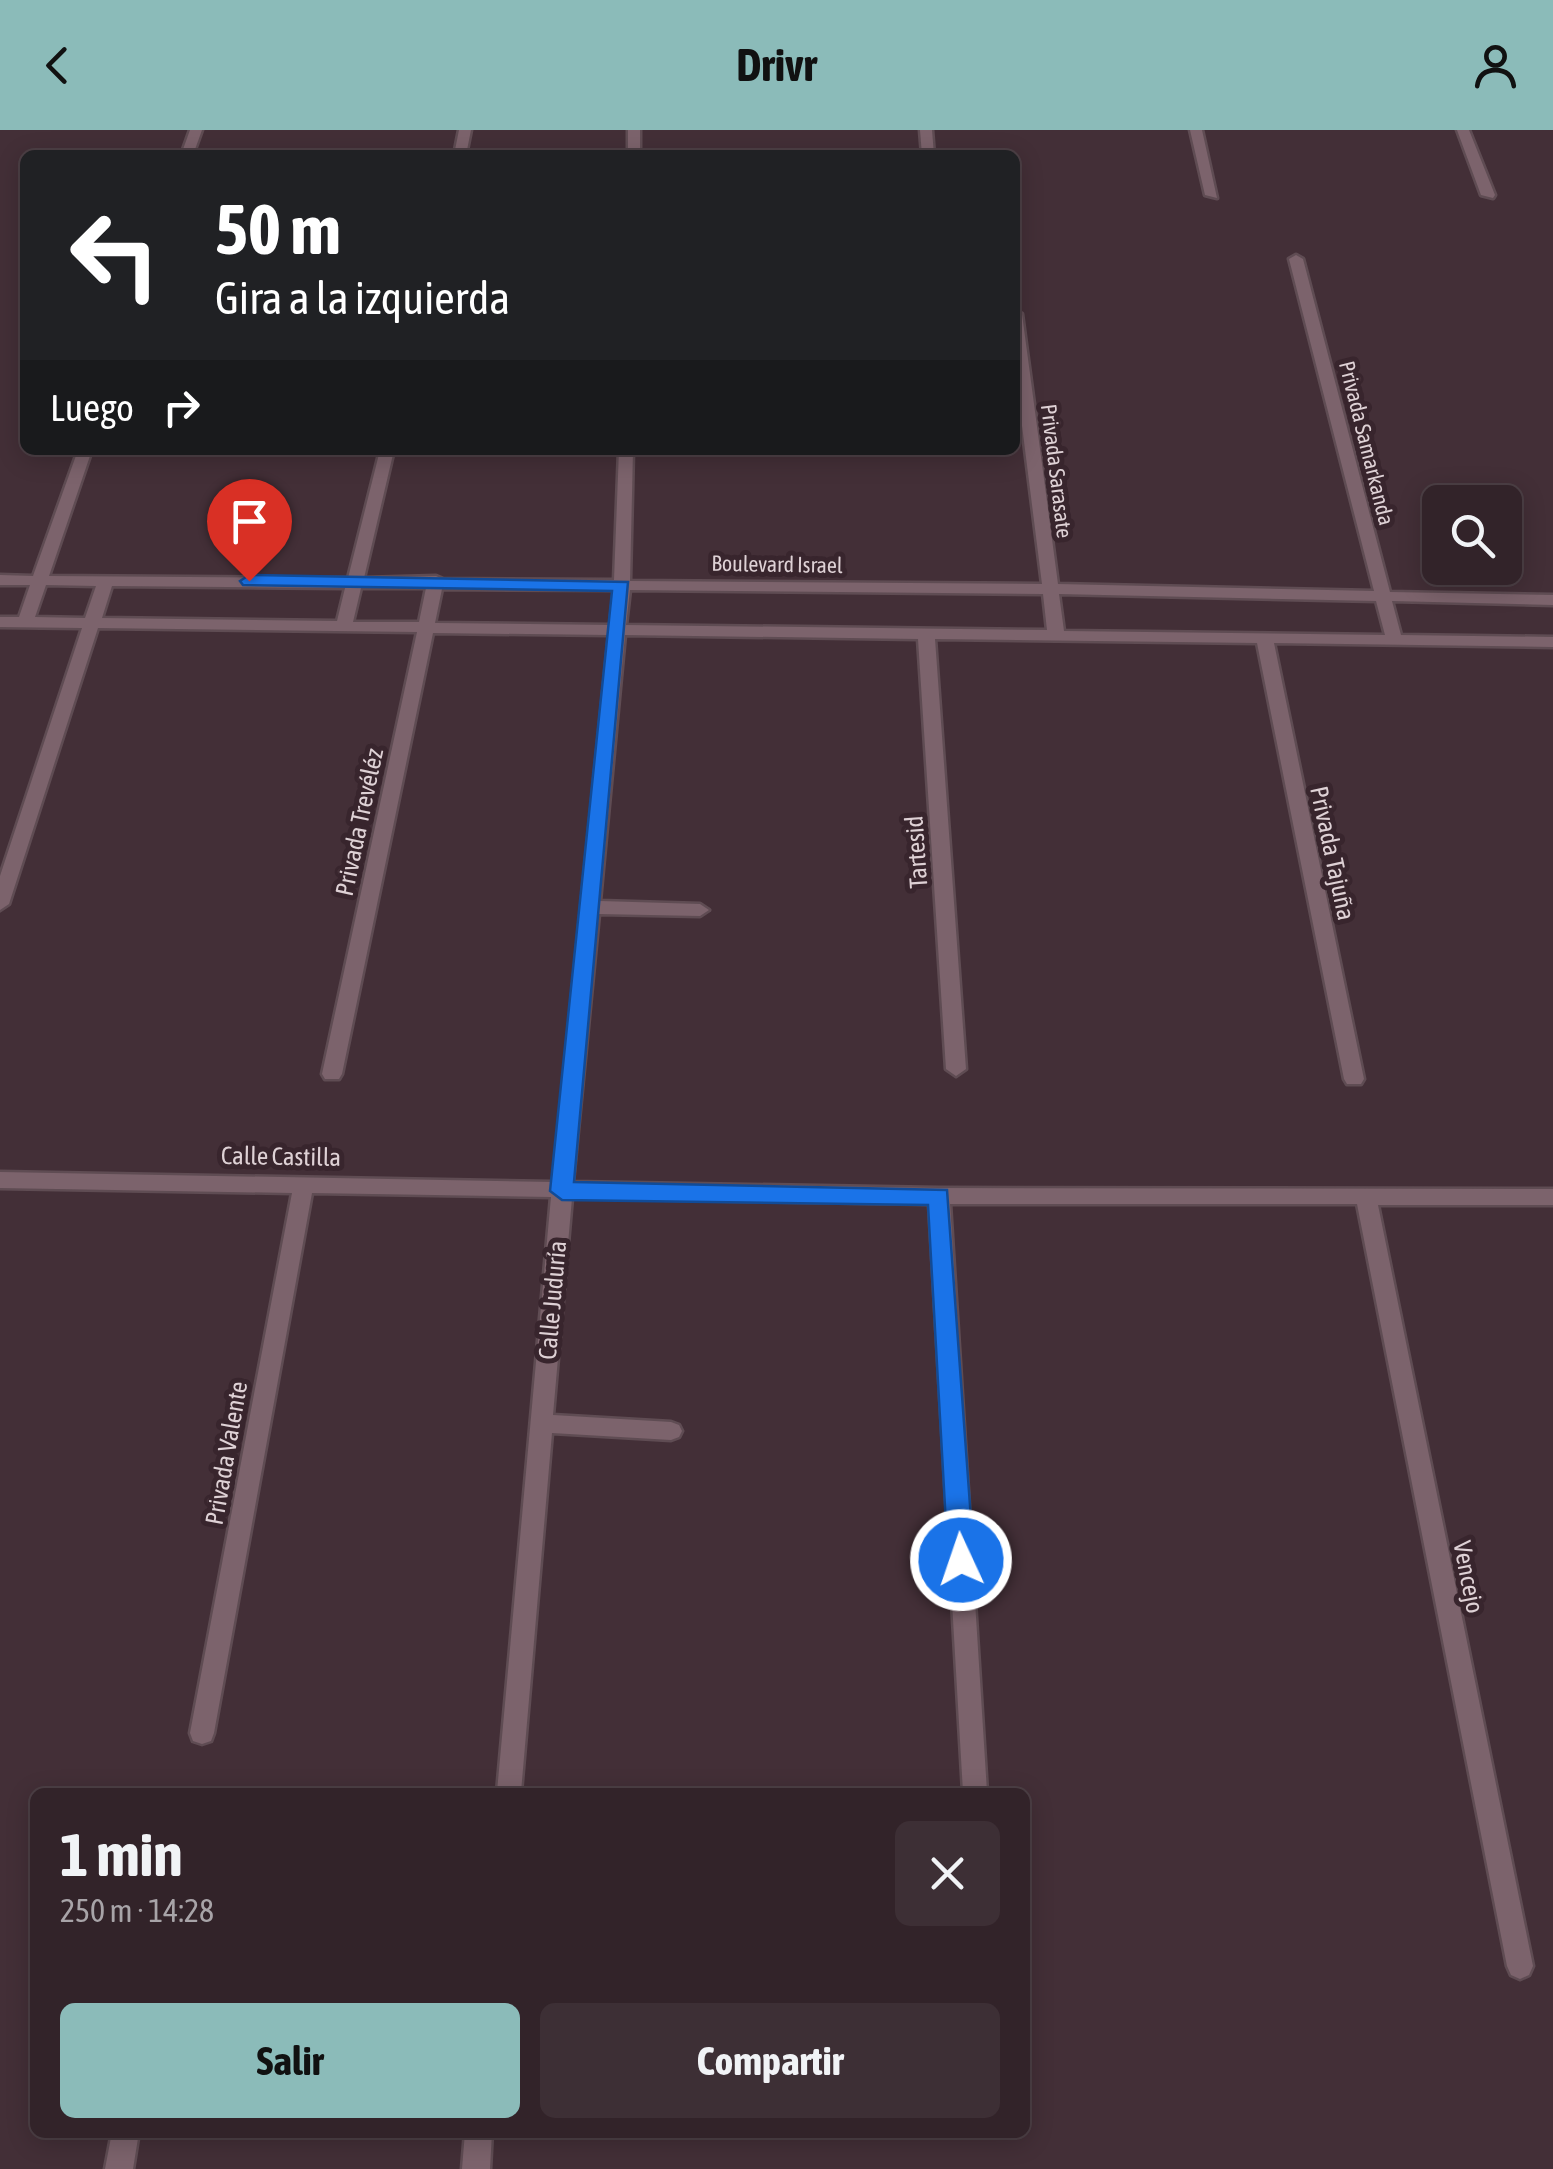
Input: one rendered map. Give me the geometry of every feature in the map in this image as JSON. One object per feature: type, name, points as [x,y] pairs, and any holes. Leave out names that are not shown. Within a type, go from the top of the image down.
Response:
[{"type":"street","points":[[1196,130],[1212,195]]},
{"type":"street","points":[[1463,130],[1488,195]]},
{"type":"street","name":"Privada Samarkanda","points":[[1296,259],[1394,639]]},
{"type":"street","name":"Privada Sarasate","points":[[1020,354],[1056,634]]},
{"type":"street","points":[[25,622],[83,455]]},
{"type":"street","points":[[344,626],[386,455]]},
{"type":"street","name":"Calle Juduría","points":[[508,1788],[622,586],[626,455]]},
{"type":"street","name":"Boulevard Israel","points":[[0,580],[1049,589],[1553,600]]},
{"type":"street","points":[[0,904],[106,580]]},
{"type":"street","name":"Privada Trevéléz","points":[[332,1074],[436,582]]},
{"type":"street","points":[[0,622],[1553,642]]},
{"type":"street","name":"Tartesid","points":[[926,632],[956,1069]]},
{"type":"street","name":"Privada Tajuña","points":[[1264,636],[1354,1079]]},
{"type":"street","points":[[590,907],[700,910]]},
{"type":"street","name":"Calle Castilla","points":[[0,1180],[939,1196],[1553,1197]]},
{"type":"street","name":"Privada Valente","points":[[202,1733],[304,1183]]},
{"type":"street","points":[[939,1196],[975,1788]]},
{"type":"street","name":"Vencejo","points":[[1366,1198],[1520,1966]]},
{"type":"street","points":[[541,1423],[671,1431]]},
{"type":"street","points":[[119,2169],[125,2138]]},
{"type":"street","points":[[476,2169],[479,2138]]},
{"type":"route","points":[[249,581],[622,586],[562,1191],[939,1196],[961,1560]]}]
